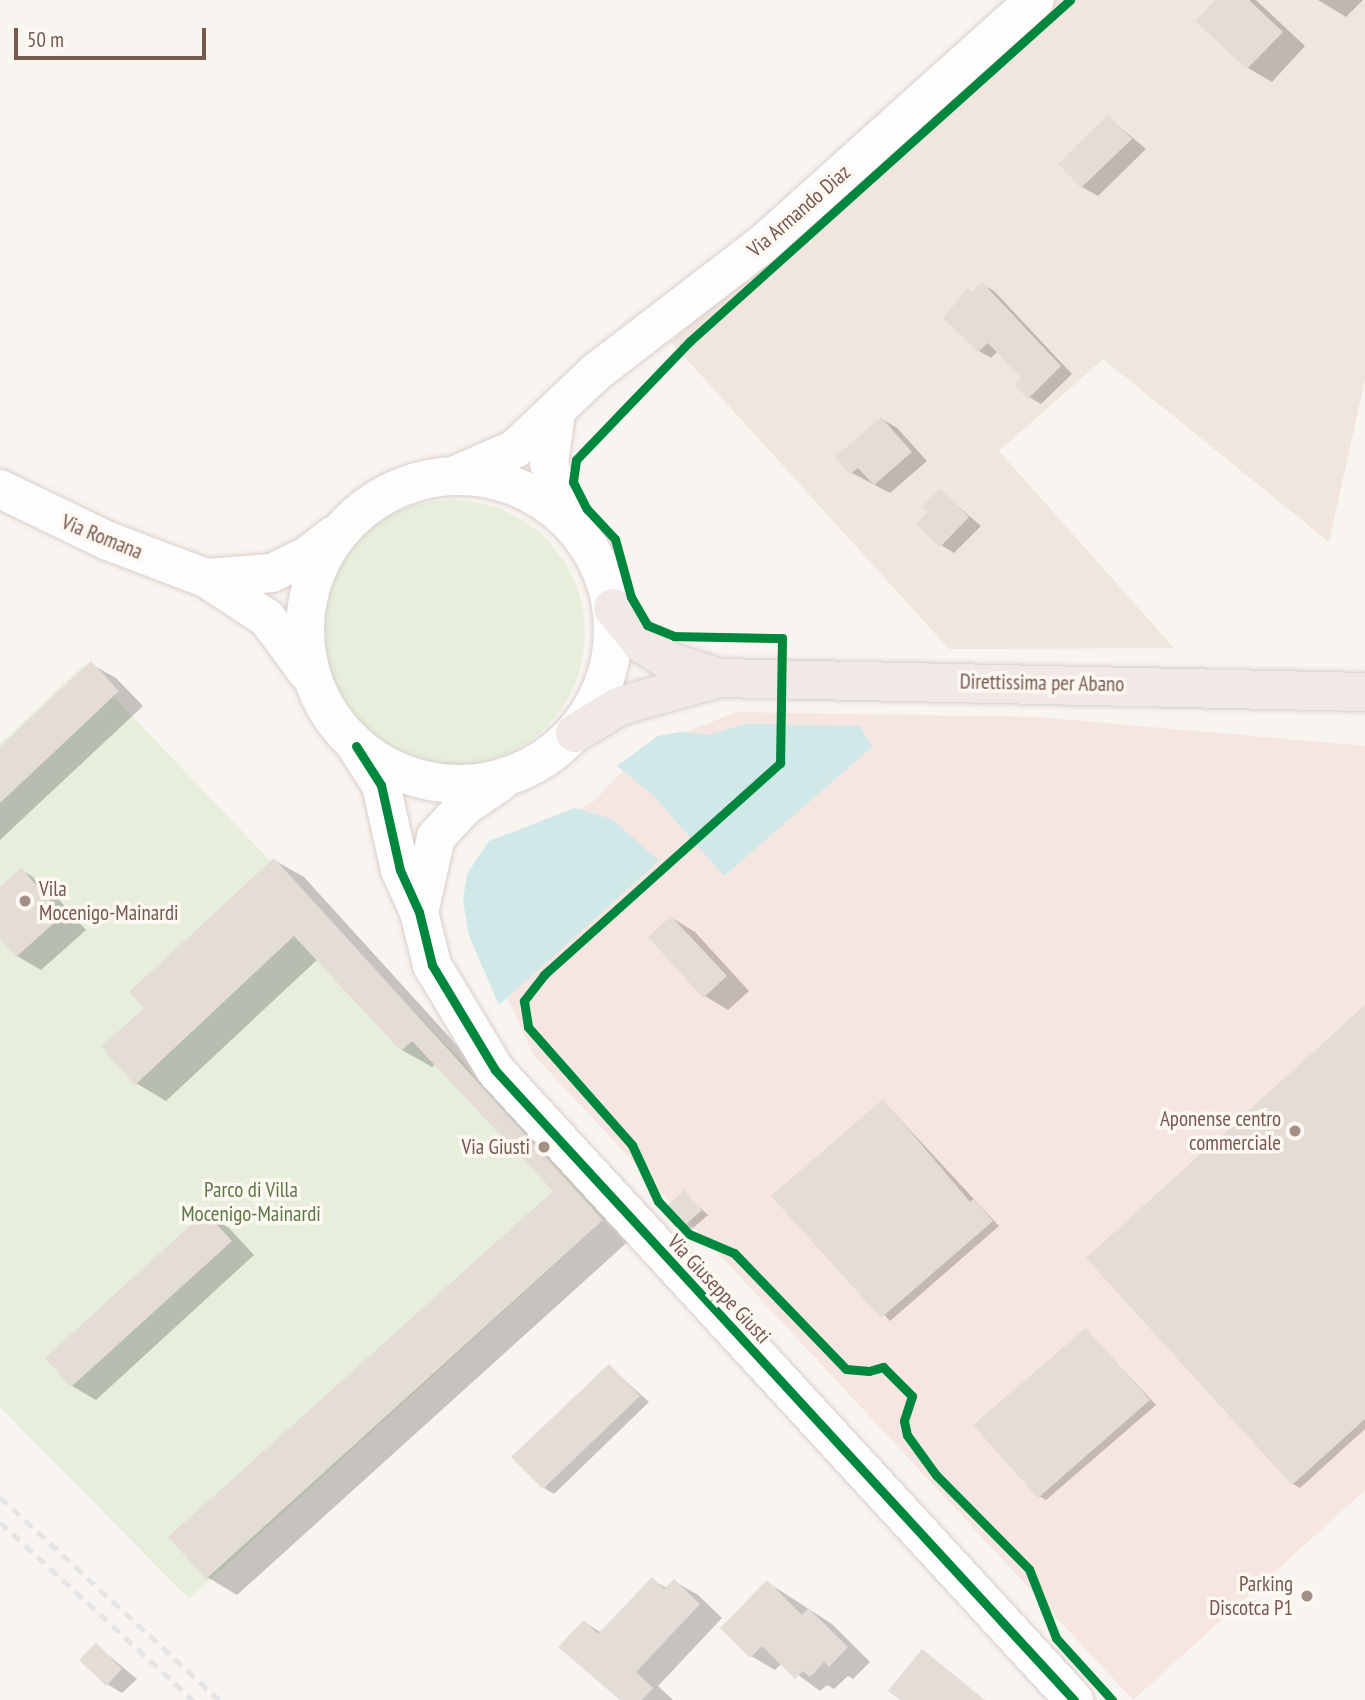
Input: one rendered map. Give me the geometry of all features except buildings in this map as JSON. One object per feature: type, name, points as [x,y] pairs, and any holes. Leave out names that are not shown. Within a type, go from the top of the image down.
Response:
[{"type":"highway","name":"Direttissima per Abano","points":[[613,608],[642,644],[671,662],[719,678]]},
{"type":"highway","name":"Direttissima per Abano","points":[[575,733],[620,706],[719,678],[1365,692]]},
{"type":"street","name":"Via Armando Diaz","points":[[458,474],[515,449],[637,338],[763,244],[1035,0]]},
{"type":"street","points":[[556,413],[549,463],[564,514]]},
{"type":"street","points":[[340,530],[314,576],[304,628],[313,681],[331,716],[356,747],[401,774],[453,785],[505,779],[542,762],[575,733],[600,695],[610,664],[613,608],[597,557],[564,514],[533,492],[508,483],[458,474]]},
{"type":"street","name":"Via Romana","points":[[206,578],[272,573],[307,556],[374,500],[414,481],[458,474]]},
{"type":"street","name":"Via Romana","points":[[0,489],[108,541],[206,578],[267,618],[313,681]]},
{"type":"street","name":"Via Giuseppe Giusti","points":[[356,747],[381,785],[400,870],[419,912],[432,965],[495,1070],[1074,1700]]},
{"type":"street","name":"Via Giuseppe Giusti","points":[[419,912],[436,837],[464,806],[505,779]]},
{"type":"shaded area","points":[[1053,0],[1365,0],[1365,380],[1329,542],[1103,359],[999,451],[1174,648],[949,649],[671,342]]},
{"type":"shaded area","points":[[736,712],[1037,717],[1365,746],[1365,1490],[1133,1700],[534,1055],[492,966],[533,839],[594,801],[644,749]]},
{"type":"shaded area","points":[[745,724],[860,726],[872,747],[724,876],[655,797],[617,766],[658,736],[680,732],[709,735]]},
{"type":"shaded area","points":[[575,808],[612,819],[659,861],[499,1005],[469,936],[463,900],[467,874],[489,841]]},
{"type":"green space","points":[[465,500],[491,506],[515,516],[537,530],[555,548],[575,582],[583,607],[583,659],[575,684],[555,718],[537,736],[503,756],[478,764],[439,766],[413,760],[389,750],[367,736],[349,718],[329,684],[321,659],[319,620],[325,594],[335,570],[349,548],[367,530],[401,510],[426,502]]},
{"type":"green space","name":"Parco di Villa Mocenigo-Mainardi","points":[[83,665],[609,1215],[189,1599],[0,1407],[0,744]]},
{"type":"railway","points":[[0,1497],[219,1700]]},
{"type":"railway","points":[[0,1522],[193,1700]]},
{"type":"cycle path","points":[[1070,0],[689,342],[576,460],[573,482],[587,509],[615,539],[631,597],[647,625],[674,636],[782,638],[780,763],[544,975],[524,1001],[528,1027],[632,1145],[658,1201],[689,1234],[734,1253],[846,1369],[869,1371],[883,1367],[912,1396],[904,1421],[907,1435],[936,1475],[1029,1569],[1056,1638],[1112,1700]]},
{"type":"cycle path","points":[[356,746],[381,785],[400,870],[419,912],[432,965],[495,1070],[1074,1700]]},
{"type":"place","name":"Vila Mocenigo-Mainardi","points":[[25,901]]},
{"type":"place","name":"Aponense centro commerciale","points":[[1295,1131]]},
{"type":"place","name":"Via Giusti","points":[[544,1147]]},
{"type":"place","name":"Parking Discotca P1","points":[[1307,1596]]}]
